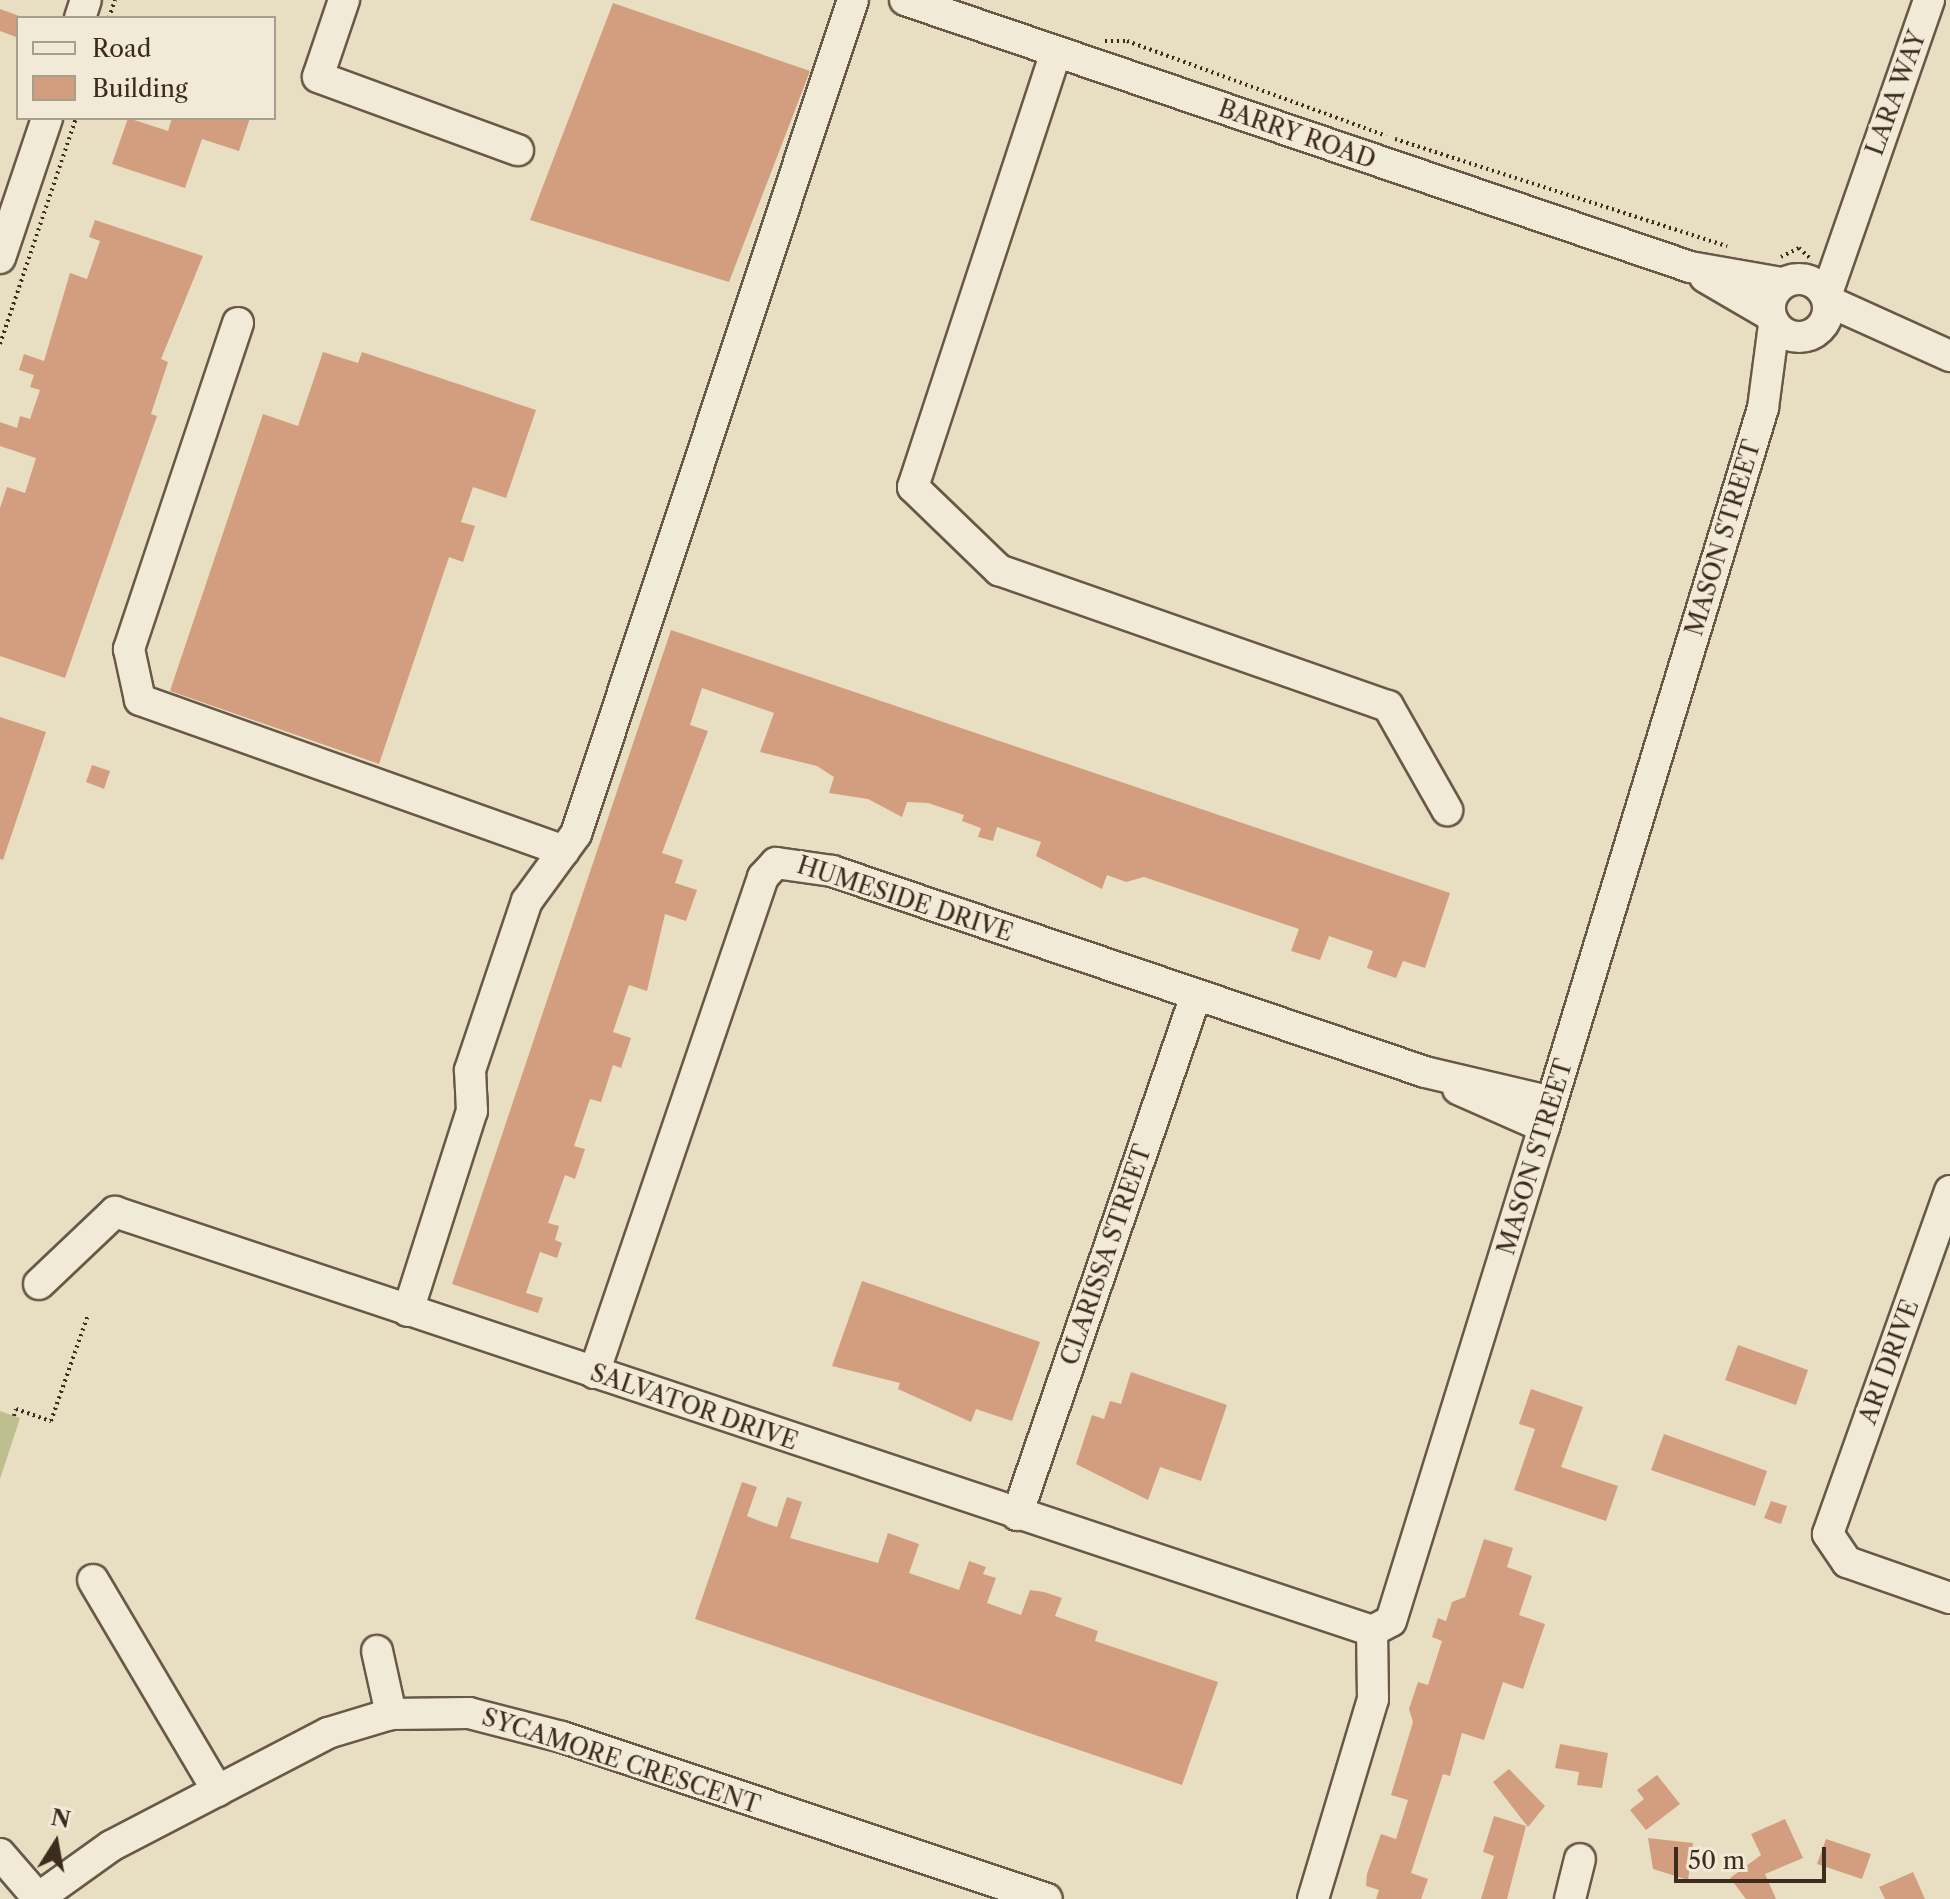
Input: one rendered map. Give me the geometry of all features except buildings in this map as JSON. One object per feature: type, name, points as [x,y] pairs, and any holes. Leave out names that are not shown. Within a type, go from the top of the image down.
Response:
[{"type":"street","points":[[344,0],[318,77],[518,150]]},
{"type":"street","points":[[408,1311],[472,1111],[474,1056],[527,901],[576,834],[853,0]]},
{"type":"street","name":"BARRY ROAD","points":[[905,0],[942,6],[1056,52],[1690,267],[1772,319]]},
{"type":"street","name":"LARA WAY","points":[[1863,186],[1929,0]]},
{"type":"street","points":[[1056,52],[913,487],[999,570],[1388,706],[1447,810]]},
{"type":"street","points":[[0,258],[46,120]]},
{"type":"street","points":[[1863,186],[1790,271],[1772,319],[1788,335],[1810,334],[1944,354]]},
{"type":"street","points":[[1810,334],[1826,319],[1827,298],[1863,186]]},
{"type":"street","name":"BARRY ROAD","points":[[1690,267],[1790,271]]},
{"type":"street","points":[[1790,271],[1808,280],[1827,298],[1944,354]]},
{"type":"street","name":"MASON STREET","points":[[1372,1631],[1391,1621],[1548,1114],[1763,408],[1772,319]]},
{"type":"street","points":[[238,323],[129,649],[140,700],[564,851]]},
{"type":"street","name":"MASON STREET","points":[[1763,408],[1810,334]]},
{"type":"street","name":"HUMESIDE DRIVE","points":[[594,1373],[763,877],[776,863],[832,871],[1548,1114]]},
{"type":"street","name":"CLARISSA STREET","points":[[1017,1515],[1196,995]]},
{"type":"street","name":"ARI DRIVE","points":[[1948,1202],[1828,1534],[1847,1562],[1950,1598]]},
{"type":"street","name":"SALVATOR DRIVE","points":[[39,1284],[115,1212],[1372,1631]]},
{"type":"street","points":[[93,1580],[218,1791]]},
{"type":"street","points":[[1313,1899],[1373,1699],[1372,1631]]},
{"type":"street","points":[[377,1651],[391,1714]]},
{"type":"street","name":"SYCAMORE CRESCENT","points":[[37,1899],[111,1846],[328,1733],[391,1714],[469,1713],[562,1737],[1047,1899]]},
{"type":"street","points":[[0,1854],[37,1899]]},
{"type":"street","points":[[1570,1899],[1580,1859]]},
{"type":"path","points":[[1089,39],[1127,41],[1387,137],[1741,252]]},
{"type":"path","points":[[0,344],[75,120]]},
{"type":"path","points":[[14,1416],[16,1409],[51,1421],[88,1315]]},
{"type":"green space","points":[[0,1411],[20,1418],[0,1479]]}]
